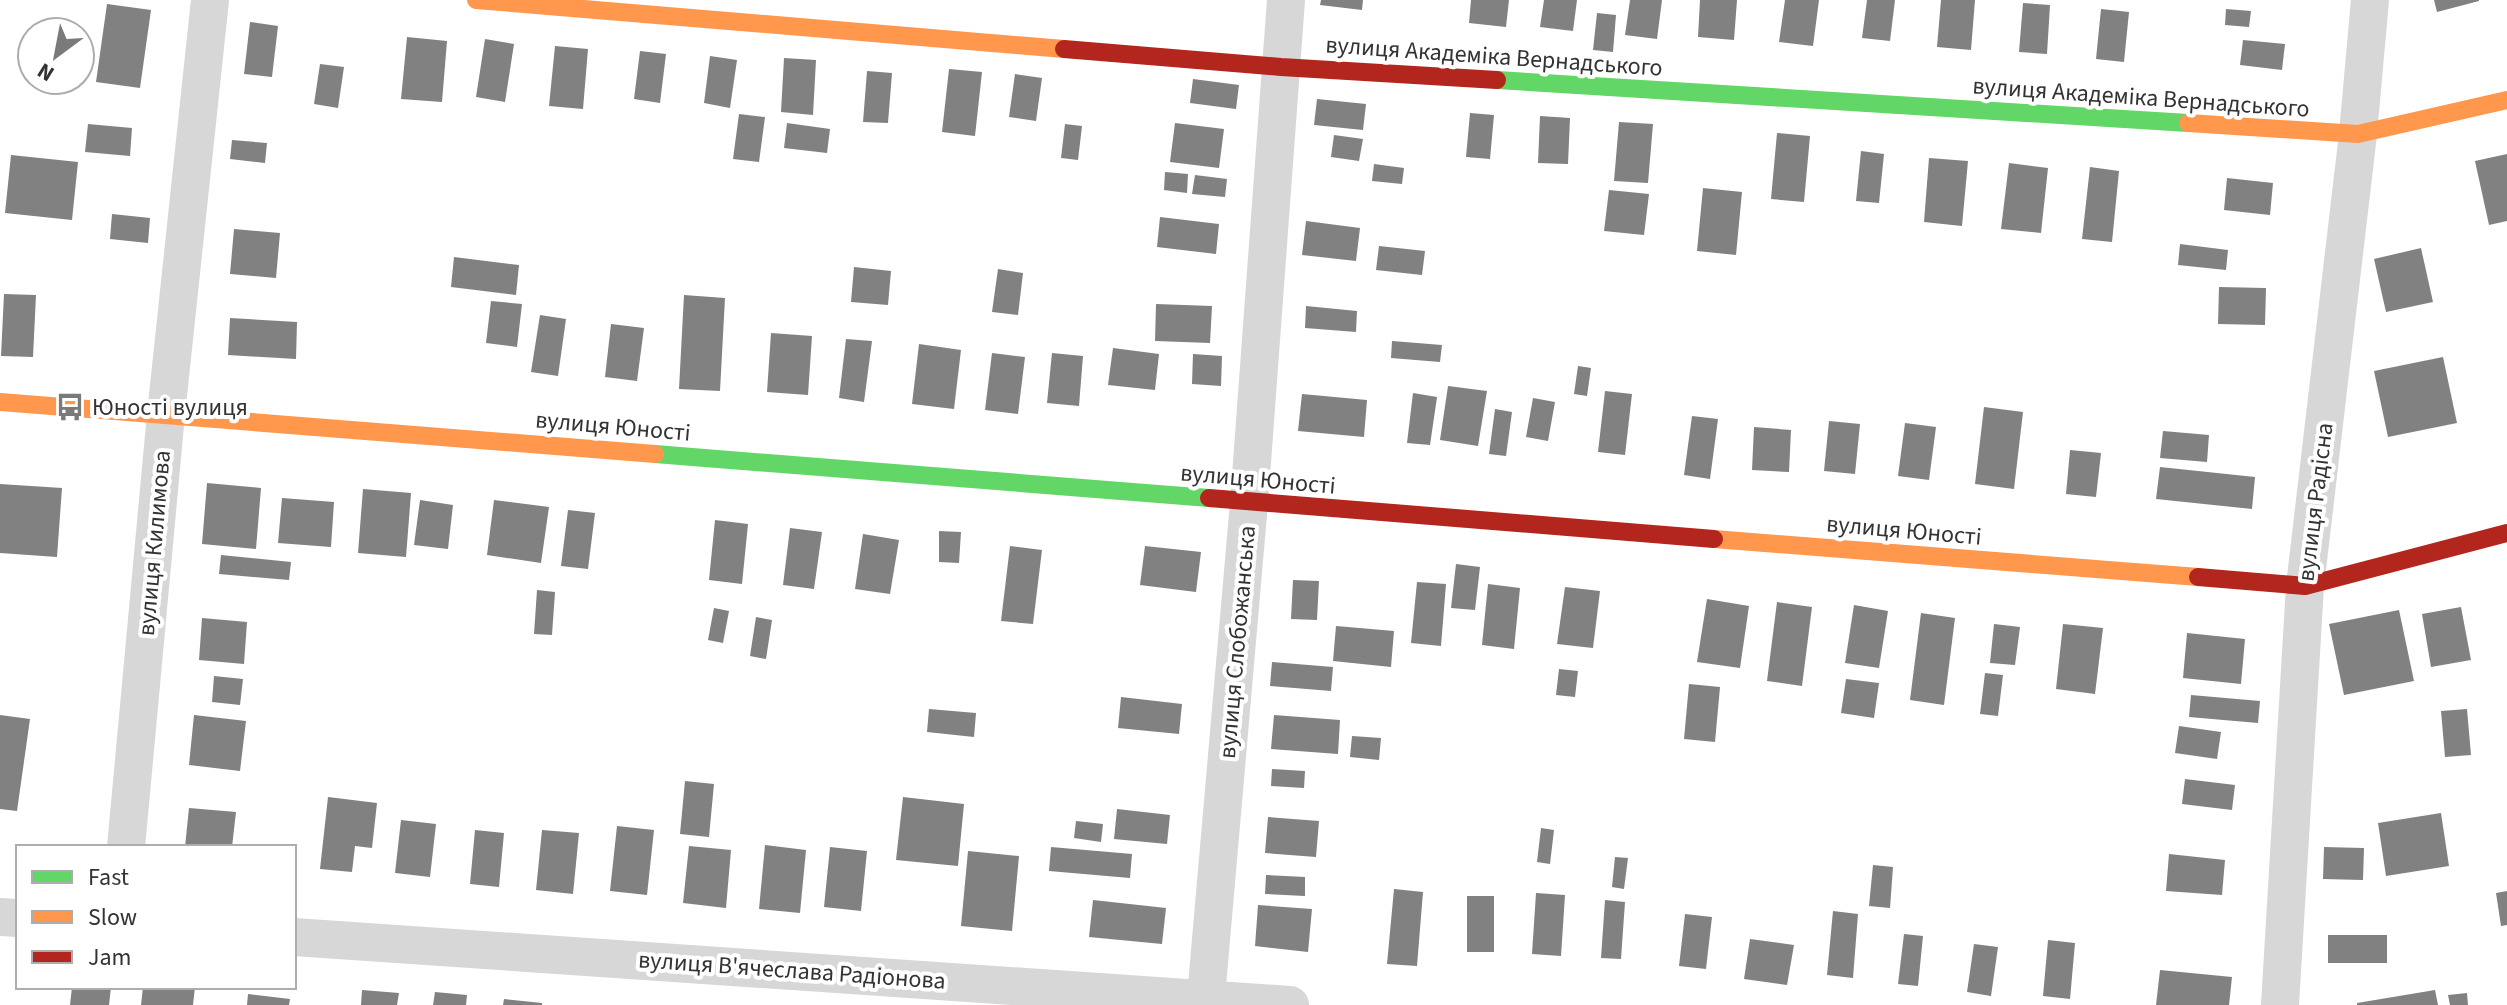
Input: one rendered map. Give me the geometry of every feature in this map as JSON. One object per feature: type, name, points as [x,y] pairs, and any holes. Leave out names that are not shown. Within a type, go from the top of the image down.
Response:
[{"type":"street","name":"вулиця Килимова","points":[[126,845],[166,414],[210,0]]},
{"type":"street","name":"вулиця Академіка Вернадського","points":[[476,0],[1281,67],[2358,134],[2507,100]]},
{"type":"street","name":"вулиця Слобожанська","points":[[1206,997],[1249,503],[1286,0]]},
{"type":"street","name":"вулиця Радісна","points":[[2280,1005],[2305,586],[2358,134],[2370,0]]},
{"type":"street","name":"вулиця Юності","points":[[0,402],[2305,586],[2507,533]]},
{"type":"street","name":"вулиця В'ячеслава Радіонова","points":[[296,937],[1290,1005]]},
{"type":"building","points":[[1321,0],[1363,0],[1362,10],[1320,5]]},
{"type":"building","points":[[1471,0],[1509,0],[1506,27],[1469,23]]},
{"type":"building","points":[[1544,0],[1577,0],[1573,31],[1540,27]]},
{"type":"building","points":[[1630,0],[1662,0],[1657,39],[1625,35]]},
{"type":"building","points":[[1700,0],[1737,0],[1734,40],[1698,37]]},
{"type":"building","points":[[1785,0],[1819,0],[1813,46],[1779,42]]},
{"type":"building","points":[[1867,0],[1895,0],[1890,41],[1862,38]]},
{"type":"building","points":[[1941,0],[1975,0],[1971,50],[1937,47]]},
{"type":"building","points":[[2434,0],[2479,0],[2479,1],[2437,12]]},
{"type":"building","points":[[2023,3],[2050,5],[2047,54],[2019,52]]},
{"type":"building","points":[[107,4],[151,10],[140,88],[96,82]]},
{"type":"building","points":[[2101,9],[2129,12],[2124,62],[2096,59]]},
{"type":"building","points":[[2226,9],[2251,11],[2249,27],[2225,25]]},
{"type":"building","points":[[1597,13],[1616,15],[1613,52],[1593,50]]},
{"type":"building","points":[[250,22],[278,26],[272,77],[244,74]]},
{"type":"building","points":[[407,37],[447,41],[442,102],[401,99]]},
{"type":"building","points":[[485,39],[514,44],[505,102],[476,97]]},
{"type":"building","points":[[2243,40],[2285,44],[2282,70],[2240,65]]},
{"type":"building","points":[[555,46],[588,49],[583,109],[549,106]]},
{"type":"building","points":[[640,51],[666,54],[660,103],[634,99]]},
{"type":"building","points":[[710,56],[737,60],[730,108],[704,103]]},
{"type":"building","points":[[784,58],[816,60],[813,115],[781,112]]},
{"type":"building","points":[[320,64],[344,67],[338,108],[314,104]]},
{"type":"building","points":[[949,69],[982,72],[975,136],[942,132]]},
{"type":"building","points":[[867,71],[892,73],[888,123],[863,122]]},
{"type":"building","points":[[1015,74],[1042,78],[1036,121],[1009,117]]},
{"type":"building","points":[[1193,79],[1239,85],[1236,109],[1190,103]]},
{"type":"building","points":[[1317,99],[1366,104],[1363,130],[1314,125]]},
{"type":"building","points":[[1470,113],[1494,115],[1490,159],[1466,157]]},
{"type":"building","points":[[739,114],[765,117],[759,162],[733,159]]},
{"type":"building","points":[[1540,116],[1570,118],[1568,164],[1538,163]]},
{"type":"building","points":[[1619,122],[1653,124],[1648,183],[1614,181]]},
{"type":"building","points":[[787,123],[830,129],[827,153],[784,148]]},
{"type":"building","points":[[1175,123],[1224,129],[1219,168],[1170,162]]},
{"type":"building","points":[[88,124],[132,128],[130,156],[85,152]]},
{"type":"building","points":[[1065,124],[1082,126],[1078,160],[1061,158]]},
{"type":"building","points":[[1777,133],[1810,136],[1804,202],[1771,199]]},
{"type":"building","points":[[1334,135],[1363,139],[1359,161],[1331,157]]},
{"type":"building","points":[[232,140],[267,143],[265,163],[230,159]]},
{"type":"building","points":[[1861,151],[1884,154],[1879,203],[1856,201]]},
{"type":"building","points":[[2507,154],[2507,221],[2489,225],[2475,161]]},
{"type":"building","points":[[11,155],[78,162],[72,220],[5,213]]},
{"type":"building","points":[[1929,158],[1968,161],[1962,226],[1924,222]]},
{"type":"building","points":[[2009,163],[2048,168],[2041,233],[2001,229]]},
{"type":"building","points":[[1374,164],[1404,168],[1402,184],[1372,181]]},
{"type":"building","points":[[2090,167],[2119,171],[2112,242],[2082,239]]},
{"type":"building","points":[[1165,172],[1188,174],[1187,193],[1164,190]]},
{"type":"building","points":[[1195,175],[1227,179],[1225,197],[1192,194]]},
{"type":"building","points":[[2227,178],[2273,183],[2270,215],[2224,210]]},
{"type":"building","points":[[1703,188],[1742,192],[1736,255],[1697,251]]},
{"type":"building","points":[[1609,190],[1649,194],[1644,235],[1604,231]]},
{"type":"building","points":[[112,214],[150,218],[148,243],[110,239]]},
{"type":"building","points":[[1160,217],[1219,224],[1216,254],[1157,247]]},
{"type":"building","points":[[1306,221],[1360,228],[1356,261],[1302,255]]},
{"type":"building","points":[[234,229],[280,233],[276,278],[230,274]]},
{"type":"building","points":[[2180,244],[2228,250],[2226,270],[2178,265]]},
{"type":"building","points":[[1379,246],[1425,251],[1422,275],[1376,270]]},
{"type":"building","points":[[2421,248],[2433,302],[2386,312],[2374,259]]},
{"type":"building","points":[[454,257],[519,265],[516,295],[451,287]]},
{"type":"building","points":[[854,267],[891,271],[888,305],[851,302]]},
{"type":"building","points":[[998,269],[1023,273],[1018,315],[992,312]]},
{"type":"building","points":[[2219,287],[2266,288],[2265,325],[2218,324]]},
{"type":"building","points":[[4,294],[36,295],[33,357],[1,356]]},
{"type":"building","points":[[684,295],[725,298],[720,391],[679,389]]},
{"type":"building","points":[[491,301],[522,304],[517,347],[486,343]]},
{"type":"building","points":[[1156,304],[1212,306],[1210,343],[1155,341]]},
{"type":"building","points":[[1306,306],[1357,311],[1356,332],[1305,328]]},
{"type":"building","points":[[540,315],[566,319],[558,376],[531,372]]},
{"type":"building","points":[[230,318],[297,322],[296,359],[228,355]]},
{"type":"building","points":[[611,324],[644,328],[637,381],[605,377]]},
{"type":"building","points":[[771,333],[812,336],[808,395],[767,392]]},
{"type":"building","points":[[846,339],[872,341],[864,402],[839,398]]},
{"type":"building","points":[[1392,341],[1442,345],[1440,362],[1391,358]]},
{"type":"building","points":[[919,344],[961,350],[954,409],[912,404]]},
{"type":"building","points":[[1113,348],[1159,354],[1155,390],[1108,385]]},
{"type":"building","points":[[992,353],[1025,357],[1018,414],[985,410]]},
{"type":"building","points":[[1052,353],[1083,356],[1079,406],[1047,403]]},
{"type":"building","points":[[1193,354],[1222,356],[1221,386],[1192,384]]},
{"type":"building","points":[[2443,357],[2457,423],[2388,437],[2374,371]]},
{"type":"building","points":[[1578,366],[1591,368],[1587,396],[1574,394]]},
{"type":"building","points":[[1448,386],[1487,391],[1478,446],[1440,440]]},
{"type":"building","points":[[1605,391],[1632,394],[1625,455],[1598,452]]},
{"type":"building","points":[[1413,393],[1437,397],[1430,445],[1407,443]]},
{"type":"building","points":[[1302,394],[1367,400],[1364,437],[1298,431]]},
{"type":"building","points":[[1533,398],[1555,402],[1548,441],[1526,437]]},
{"type":"building","points":[[1984,407],[2023,412],[2014,489],[1975,484]]},
{"type":"building","points":[[1495,409],[1512,412],[1506,456],[1489,454]]},
{"type":"building","points":[[1692,416],[1718,419],[1710,479],[1684,475]]},
{"type":"building","points":[[1829,421],[1860,424],[1855,474],[1824,471]]},
{"type":"building","points":[[1905,423],[1936,427],[1929,480],[1898,476]]},
{"type":"building","points":[[1754,427],[1791,430],[1789,472],[1752,470]]},
{"type":"building","points":[[2163,431],[2209,435],[2207,462],[2160,458]]},
{"type":"building","points":[[2070,450],[2101,453],[2096,497],[2066,494]]},
{"type":"building","points":[[2160,467],[2255,477],[2252,509],[2156,499]]},
{"type":"building","points":[[207,483],[261,488],[256,549],[202,544]]},
{"type":"building","points":[[0,484],[62,488],[57,557],[0,553]]},
{"type":"building","points":[[363,489],[411,493],[406,557],[358,553]]},
{"type":"building","points":[[282,498],[334,502],[331,547],[278,543]]},
{"type":"building","points":[[420,500],[453,505],[448,549],[414,545]]},
{"type":"building","points":[[494,500],[549,507],[541,563],[487,555]]},
{"type":"building","points":[[568,510],[595,513],[588,569],[561,566]]},
{"type":"building","points":[[715,520],[748,524],[742,584],[709,580]]},
{"type":"building","points":[[790,528],[822,532],[814,589],[783,585]]},
{"type":"building","points":[[939,531],[961,532],[959,563],[939,562]]},
{"type":"building","points":[[863,534],[899,540],[890,594],[855,589]]},
{"type":"building","points":[[1010,546],[1042,550],[1033,624],[1001,621]]},
{"type":"building","points":[[1145,546],[1201,552],[1196,592],[1140,585]]},
{"type":"building","points":[[221,555],[291,562],[289,580],[219,574]]},
{"type":"building","points":[[1456,564],[1480,567],[1475,610],[1451,608]]},
{"type":"building","points":[[1293,580],[1319,581],[1317,620],[1291,619]]},
{"type":"building","points":[[1417,582],[1446,584],[1441,646],[1411,643]]},
{"type":"building","points":[[1488,584],[1520,588],[1514,649],[1482,645]]},
{"type":"building","points":[[1565,587],[1600,591],[1593,648],[1557,644]]},
{"type":"building","points":[[537,590],[555,592],[552,635],[534,634]]},
{"type":"building","points":[[1707,599],[1749,606],[1740,668],[1697,662]]},
{"type":"building","points":[[1777,602],[1812,607],[1802,686],[1767,681]]},
{"type":"building","points":[[1854,605],[1888,611],[1879,668],[1845,663]]},
{"type":"building","points":[[2461,607],[2471,660],[2431,667],[2422,614]]},
{"type":"building","points":[[714,608],[729,611],[723,643],[708,640]]},
{"type":"building","points":[[2399,610],[2414,681],[2344,695],[2329,624]]},
{"type":"building","points":[[1921,613],[1955,618],[1944,705],[1910,700]]},
{"type":"building","points":[[756,617],[772,620],[766,659],[750,656]]},
{"type":"building","points":[[202,618],[247,622],[244,664],[199,660]]},
{"type":"building","points":[[1994,624],[2020,627],[2015,665],[1990,663]]},
{"type":"building","points":[[2063,624],[2103,628],[2095,694],[2056,689]]},
{"type":"building","points":[[1336,626],[1394,631],[1391,667],[1333,661]]},
{"type":"building","points":[[2187,633],[2245,639],[2241,684],[2183,678]]},
{"type":"building","points":[[1272,662],[1333,667],[1331,691],[1270,686]]},
{"type":"building","points":[[1559,669],[1578,671],[1575,697],[1556,695]]},
{"type":"building","points":[[1985,673],[2003,675],[1998,716],[1980,714]]},
{"type":"building","points":[[214,676],[243,679],[240,705],[212,702]]},
{"type":"building","points":[[1846,679],[1879,683],[1874,718],[1841,713]]},
{"type":"building","points":[[1689,684],[1720,687],[1715,742],[1684,739]]},
{"type":"building","points":[[2191,695],[2260,701],[2258,723],[2189,717]]},
{"type":"building","points":[[1121,697],[1182,704],[1179,734],[1118,728]]},
{"type":"building","points":[[929,709],[976,713],[974,737],[927,732]]},
{"type":"building","points":[[2467,709],[2471,755],[2445,757],[2441,711]]},
{"type":"building","points":[[0,715],[30,719],[17,811],[0,809]]},
{"type":"building","points":[[194,715],[246,721],[240,771],[189,765]]},
{"type":"building","points":[[1274,715],[1340,720],[1338,754],[1271,749]]},
{"type":"building","points":[[2179,726],[2221,732],[2217,759],[2175,753]]},
{"type":"building","points":[[1352,736],[1381,738],[1379,760],[1350,757]]},
{"type":"building","points":[[1272,769],[1305,771],[1304,788],[1271,786]]},
{"type":"building","points":[[2185,779],[2235,785],[2232,810],[2182,804]]},
{"type":"building","points":[[685,781],[714,784],[709,837],[680,834]]},
{"type":"building","points":[[328,797],[377,803],[372,848],[355,846],[352,872],[320,869]]},
{"type":"building","points":[[903,797],[964,804],[958,866],[896,860]]},
{"type":"building","points":[[189,808],[236,812],[232,845],[185,845]]},
{"type":"building","points":[[1117,809],[1170,815],[1167,844],[1114,839]]},
{"type":"building","points":[[2441,813],[2449,866],[2386,876],[2378,823]]},
{"type":"building","points":[[1268,817],[1319,821],[1316,857],[1265,853]]},
{"type":"building","points":[[401,820],[436,824],[430,877],[395,873]]},
{"type":"building","points":[[1076,821],[1103,824],[1101,842],[1074,838]]},
{"type":"building","points":[[617,826],[654,830],[647,895],[610,891]]},
{"type":"building","points":[[1541,828],[1554,830],[1550,864],[1537,862]]},
{"type":"building","points":[[475,830],[504,833],[499,887],[470,884]]},
{"type":"building","points":[[542,830],[579,833],[573,894],[536,890]]},
{"type":"building","points":[[765,845],[806,850],[800,913],[759,909]]},
{"type":"building","points":[[689,846],[731,850],[726,908],[683,903]]},
{"type":"building","points":[[830,847],[867,851],[861,911],[824,907]]},
{"type":"building","points":[[1051,847],[1132,854],[1130,878],[1049,871]]},
{"type":"building","points":[[2324,847],[2364,848],[2363,880],[2323,879]]},
{"type":"building","points":[[968,851],[1019,856],[1012,931],[961,926]]},
{"type":"building","points":[[2169,854],[2225,860],[2222,895],[2166,891]]},
{"type":"building","points":[[1615,857],[1628,858],[1624,889],[1612,887]]},
{"type":"building","points":[[1873,865],[1893,867],[1890,908],[1869,906]]},
{"type":"building","points":[[1266,875],[1305,877],[1305,896],[1265,894]]},
{"type":"building","points":[[1394,889],[1423,892],[1417,966],[1387,964]]},
{"type":"building","points":[[2507,891],[2507,925],[2501,926],[2496,893]]},
{"type":"building","points":[[1536,893],[1565,895],[1561,956],[1532,954]]},
{"type":"building","points":[[1467,896],[1494,896],[1494,952],[1467,952]]},
{"type":"building","points":[[1093,900],[1166,908],[1162,944],[1089,937]]},
{"type":"building","points":[[1605,900],[1625,902],[1621,959],[1601,958]]},
{"type":"building","points":[[1258,905],[1312,909],[1308,952],[1255,946]]},
{"type":"building","points":[[1833,911],[1858,914],[1853,978],[1827,975]]},
{"type":"building","points":[[1685,914],[1712,917],[1706,969],[1679,966]]},
{"type":"building","points":[[1904,934],[1923,936],[1918,986],[1898,984]]},
{"type":"building","points":[[2328,935],[2387,935],[2387,963],[2328,963]]},
{"type":"building","points":[[1750,939],[1794,945],[1787,985],[1744,979]]},
{"type":"building","points":[[2048,940],[2075,943],[2070,999],[2043,996]]},
{"type":"building","points":[[1974,944],[1998,947],[1991,996],[1967,992]]},
{"type":"building","points":[[2160,970],[2232,977],[2229,1005],[2156,1005]]},
{"type":"building","points":[[72,989],[111,989],[109,1005],[70,1005]]},
{"type":"building","points":[[143,989],[195,989],[193,1005],[141,1005]]},
{"type":"building","points":[[362,990],[399,993],[397,1005],[361,1005]]},
{"type":"building","points":[[2435,990],[2438,1005],[2357,1005],[2357,1003]]},
{"type":"building","points":[[435,992],[467,995],[466,1005],[433,1005]]},
{"type":"building","points":[[2467,993],[2468,1005],[2450,1005],[2448,995]]},
{"type":"building","points":[[248,994],[290,999],[289,1005],[247,1005]]},
{"type":"building","points":[[504,999],[542,1003],[542,1005],[503,1005]]},
{"type":"traffic: fast","points":[[1497,80],[2188,123]]},
{"type":"traffic: fast","points":[[655,454],[1209,498]]},
{"type":"traffic: slow","points":[[476,0],[1064,49]]},
{"type":"traffic: slow","points":[[2188,123],[2358,134],[2507,100]]},
{"type":"traffic: slow","points":[[0,402],[655,454]]},
{"type":"traffic: slow","points":[[1714,539],[2198,577]]},
{"type":"traffic: jam","points":[[1064,49],[1281,67],[1497,80]]},
{"type":"traffic: jam","points":[[1209,498],[1714,539]]},
{"type":"traffic: jam","points":[[2198,577],[2305,586],[2507,533]]},
{"type":"place","name":"Юності вулиця","points":[[70,407]]}]
